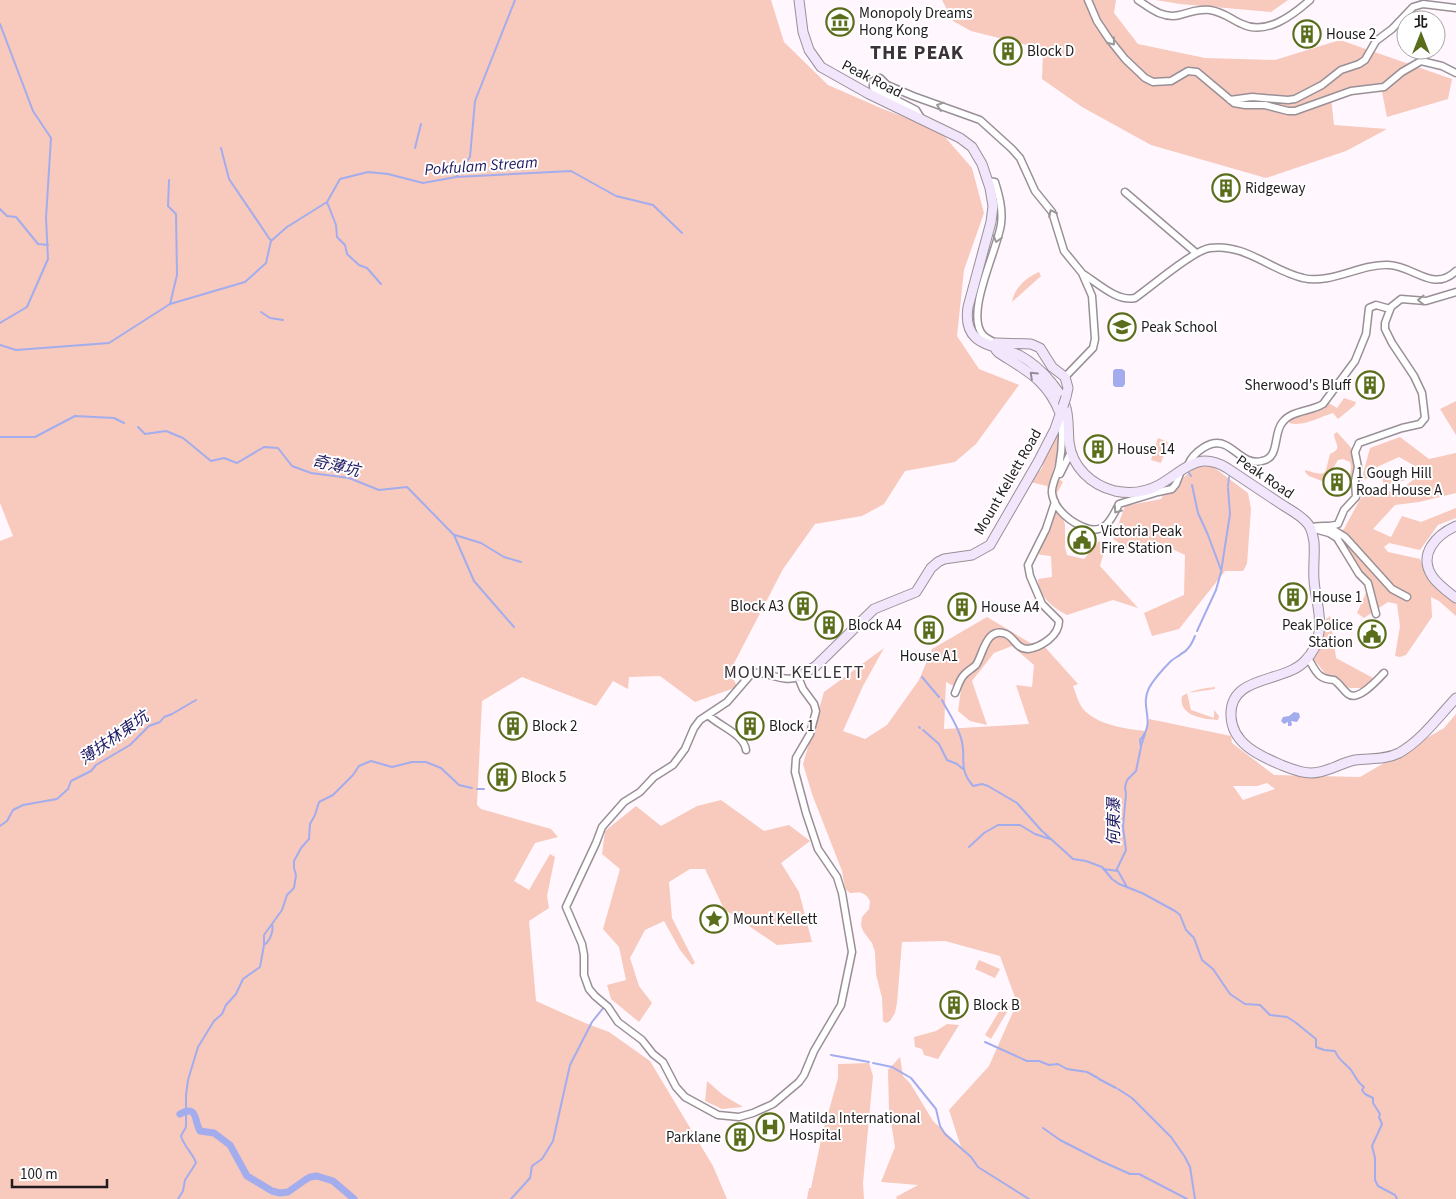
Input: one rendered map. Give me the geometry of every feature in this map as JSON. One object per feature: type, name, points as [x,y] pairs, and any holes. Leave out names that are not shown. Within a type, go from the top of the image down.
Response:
[{"type":"main road","name":"Peak Road","points":[[799,0],[803,32],[809,50],[821,67],[869,94],[960,138],[969,144],[978,156],[988,181],[992,200],[992,213],[969,301],[967,316],[970,327],[975,336],[983,343],[1010,352],[1036,366],[1054,386],[1066,406],[1071,452],[1089,479],[1103,487],[1135,492],[1163,483],[1185,467],[1206,461],[1223,465],[1295,513],[1310,528]]},
{"type":"main road","points":[[1061,410],[1036,378],[1021,365],[999,353],[996,346],[1037,346],[1052,367],[1065,377]]},
{"type":"main road","name":"Mount Kellett Road","points":[[798,677],[816,666],[874,609],[916,592],[931,568],[938,562],[944,559],[972,555],[990,544],[1055,429],[1068,388],[1065,377]]},
{"type":"main road","points":[[1456,526],[1443,532],[1435,539],[1427,557],[1428,568],[1434,578],[1456,598]]},
{"type":"main road","points":[[1310,528],[1314,544],[1313,567],[1320,626],[1317,643],[1308,658],[1298,668],[1246,687],[1240,693],[1234,702],[1231,712],[1233,728],[1239,738],[1247,746],[1266,758],[1298,771],[1318,773],[1352,761],[1384,758],[1398,753],[1416,740],[1456,698]]},
{"type":"street","points":[[1088,0],[1097,21],[1109,40],[1145,78],[1153,82],[1171,80],[1188,71],[1197,72],[1230,100],[1240,105],[1265,105],[1295,112],[1351,91],[1384,87],[1402,72],[1421,61],[1442,66],[1456,73]]},
{"type":"street","points":[[1138,0],[1154,11],[1164,15],[1175,16],[1209,10],[1223,13],[1242,24],[1254,27],[1266,26],[1282,20],[1296,12],[1310,0]]},
{"type":"street","points":[[1230,100],[1252,97],[1295,99],[1322,85],[1341,70],[1365,60],[1376,41],[1392,29],[1413,7],[1426,4],[1456,8]]},
{"type":"street","name":"Peak Road","points":[[922,120],[916,110],[876,90],[872,86],[873,81],[877,78],[913,96],[980,120],[1012,149],[1021,160],[1035,191],[1052,212],[1062,248],[1082,273]]},
{"type":"street","points":[[1125,192],[1195,252]]},
{"type":"street","points":[[1082,273],[1127,300],[1135,298],[1195,252],[1208,248],[1220,247],[1240,251],[1294,275],[1308,279],[1325,278],[1385,265],[1409,270],[1437,281],[1447,278],[1456,271]]},
{"type":"street","points":[[1065,377],[1089,354],[1095,339],[1092,296],[1082,273]]},
{"type":"street","points":[[1310,528],[1339,524],[1345,509],[1353,502],[1356,497],[1355,483],[1358,467],[1355,452],[1363,440],[1420,424],[1425,418],[1422,393],[1385,329],[1385,323],[1390,310],[1395,302],[1401,299],[1426,301],[1456,292]]},
{"type":"street","points":[[1061,410],[1062,450],[1052,493],[1056,502],[1071,521],[1090,529],[1103,528],[1107,526],[1120,504],[1173,489],[1193,457],[1198,452],[1217,444],[1224,444],[1239,456],[1249,460],[1260,462],[1268,459],[1274,451],[1282,422],[1290,416],[1323,404],[1352,366],[1366,334],[1369,308],[1378,305],[1390,310]]},
{"type":"street","points":[[1053,486],[1071,452]]},
{"type":"street","points":[[955,693],[962,677],[976,664],[984,643],[991,636],[1000,633],[1006,634],[1018,646],[1028,649],[1046,641],[1058,631],[1059,621],[1042,604],[1030,576],[1028,565],[1046,529],[1056,502]]},
{"type":"street","points":[[1328,526],[1342,535],[1392,590],[1407,597]]},
{"type":"street","points":[[1310,528],[1329,533],[1337,538],[1359,574],[1368,584],[1376,614]]},
{"type":"street","points":[[1308,658],[1320,677],[1324,680],[1334,680],[1348,694],[1354,696],[1360,695],[1384,673]]},
{"type":"street","points":[[752,673],[786,679],[798,677],[815,705],[816,711],[808,737],[796,758],[795,772],[818,848],[835,874],[842,893],[852,955],[841,1005],[812,1055],[801,1080],[783,1098],[753,1114],[734,1117],[715,1114],[685,1096],[676,1087],[664,1062],[653,1054],[642,1040],[618,1022],[606,1005],[592,993],[584,975],[582,944],[566,907],[602,827],[624,802],[640,792],[654,777],[673,765],[685,749],[696,726],[734,696],[752,673]]},
{"type":"street","points":[[708,715],[718,724],[738,736],[746,750]]},
{"type":"shaded area","points":[[0,0],[771,0],[784,42],[828,85],[883,109],[939,130],[972,168],[984,213],[964,270],[957,336],[979,369],[1019,385],[976,444],[955,462],[905,471],[884,504],[862,516],[815,524],[783,569],[730,671],[737,687],[695,702],[660,676],[629,677],[628,689],[613,681],[596,706],[522,677],[482,701],[477,805],[481,809],[551,829],[558,837],[535,843],[514,881],[529,890],[550,854],[555,857],[547,896],[549,908],[529,921],[536,1001],[609,1032],[650,1061],[713,1166],[727,1199],[0,1199],[0,541],[13,536],[0,503]]},
{"type":"shaded area","points":[[942,0],[1116,0],[1114,13],[1138,44],[1205,58],[1275,60],[1340,40],[1452,79],[1448,99],[1387,117],[1381,87],[1331,97],[1334,125],[1387,129],[1346,151],[1266,178],[1151,145],[1082,107],[1042,79],[1043,49],[971,31],[953,21]]},
{"type":"shaded area","points":[[1156,0],[1288,0],[1271,12]]},
{"type":"shaded area","points":[[1039,272],[1041,276],[1012,302],[1015,292],[1022,284]]},
{"type":"shaded area","points":[[1344,398],[1356,402],[1338,419],[1333,413],[1306,423],[1289,423],[1291,417],[1327,402],[1337,408]]},
{"type":"shaded area","points":[[1456,401],[1456,435],[1440,409]]},
{"type":"shaded area","points":[[1060,427],[1058,454],[1052,474],[1063,482],[1057,493],[1065,525],[1067,555],[1084,559],[1099,541],[1106,544],[1100,566],[1138,608],[1113,600],[1067,615],[1051,605],[1041,591],[1038,579],[1052,577],[1051,556],[1037,553],[1052,504],[1047,486],[1030,482],[1042,468],[1045,454]]},
{"type":"shaded area","points":[[1337,432],[1353,450],[1357,468],[1352,484],[1349,485],[1351,465],[1350,462],[1343,459],[1338,460],[1327,478],[1322,481],[1309,476],[1305,472],[1305,470],[1322,474],[1326,470],[1330,454],[1337,448],[1334,434]]},
{"type":"shaded area","points":[[1400,437],[1429,459],[1456,453],[1456,493],[1419,502],[1395,505],[1373,529],[1391,537],[1402,516],[1421,522],[1456,508],[1456,518],[1438,525],[1420,550],[1389,543],[1384,547],[1388,552],[1420,559],[1428,578],[1456,603],[1456,616],[1439,601],[1431,597],[1432,617],[1406,655],[1400,657],[1395,656],[1400,626],[1397,604],[1388,602],[1364,618],[1357,613],[1370,584],[1366,576],[1355,570],[1330,537],[1344,529],[1369,487],[1397,493],[1424,471],[1399,457],[1377,467],[1370,477],[1361,481],[1370,448]]},
{"type":"shaded area","points":[[1158,438],[1168,442],[1161,463],[1151,460]]},
{"type":"shaded area","points":[[1212,466],[1248,493],[1251,509],[1247,564],[1243,571],[1225,571],[1179,629],[1152,636],[1144,613],[1184,595],[1185,555],[1157,542],[1130,550],[1113,539],[1125,506],[1161,499],[1168,486],[1184,477],[1195,467]]},
{"type":"shaded area","points":[[1403,469],[1406,480],[1384,485],[1381,475]]},
{"type":"shaded area","points":[[1330,616],[1336,658],[1375,679],[1363,688],[1349,688],[1336,679],[1327,676],[1312,657],[1322,622]]},
{"type":"shaded area","points":[[987,617],[1032,644],[1044,646],[1078,684],[1073,686],[1083,709],[1098,720],[1121,727],[1145,731],[1149,719],[1231,736],[1232,743],[1274,775],[1360,777],[1444,728],[1456,714],[1456,1199],[897,1199],[896,1197],[918,1185],[881,1182],[895,1147],[889,1110],[888,1070],[900,1057],[903,1076],[910,1083],[933,1121],[961,1147],[949,1110],[989,1066],[1017,1003],[1000,956],[945,941],[902,942],[895,1013],[890,1021],[886,1023],[883,1021],[882,998],[876,974],[875,952],[861,925],[862,917],[869,909],[870,901],[864,894],[859,892],[850,893],[845,889],[842,871],[812,794],[803,764],[824,692],[884,648],[863,686],[843,731],[865,739],[887,725],[919,680],[932,649]],"holes":[[[1012,646],[1034,665],[1032,687],[1016,685],[1029,724],[944,729],[946,682],[961,690],[958,711],[970,721],[987,725],[972,681],[994,653]],[[1267,783],[1275,789],[1243,800],[1233,786],[1257,786]]]},
{"type":"shaded area","points":[[1215,687],[1215,689],[1188,693],[1198,690]]},
{"type":"shaded area","points":[[1187,693],[1191,710],[1214,718],[1214,710],[1219,716],[1218,720],[1200,718],[1188,713],[1182,703],[1182,696]]},
{"type":"shaded area","points":[[721,800],[764,831],[789,825],[810,841],[781,863],[799,892],[812,942],[777,945],[724,909],[705,869],[690,869],[669,882],[672,918],[695,963],[692,965],[680,950],[664,921],[645,930],[630,958],[639,986],[652,1003],[639,1022],[611,999],[607,985],[626,980],[619,947],[603,929],[620,869],[602,854],[605,831],[636,806],[661,826],[697,806]]},
{"type":"shaded area","points":[[979,960],[1000,969],[995,978],[975,969]]},
{"type":"shaded area","points":[[1004,1003],[1010,1007],[991,1039],[985,1035]]},
{"type":"shaded area","points":[[947,1024],[959,1025],[938,1059],[924,1055],[922,1049],[915,1047],[914,1037],[936,1031]]},
{"type":"shaded area","points":[[869,1063],[873,1076],[863,1183],[864,1199],[807,1199],[838,1078],[838,1064]]},
{"type":"shaded area","points":[[707,1081],[723,1095],[743,1107],[722,1109],[705,1101]]},
{"type":"water","points":[[1115,369],[1125,371],[1125,384],[1123,387],[1115,387],[1113,385],[1113,371]]},
{"type":"water","points":[[1294,712],[1299,713],[1300,717],[1297,722],[1291,721],[1291,726],[1288,726],[1288,722],[1284,724],[1281,721],[1283,717],[1289,716]]},
{"type":"waterway","points":[[456,177],[470,157],[475,101],[515,0]]},
{"type":"waterway","points":[[0,24],[33,111],[51,138],[46,218],[48,259],[27,307],[0,323]]},
{"type":"waterway","points":[[415,148],[421,124]]},
{"type":"waterway","points":[[221,148],[229,179],[271,241]]},
{"type":"waterway","name":"Pokfulam Stream","points":[[0,345],[16,350],[109,343],[170,304],[245,282],[266,263],[271,241],[287,227],[327,202],[340,179],[368,172],[388,174],[423,183],[456,177],[571,171],[616,196],[653,205],[682,233]]},
{"type":"waterway","points":[[169,180],[168,206],[176,214],[177,275],[170,304]]},
{"type":"waterway","points":[[327,202],[336,225],[337,237],[345,245],[347,254],[359,265],[367,268],[381,284]]},
{"type":"waterway","points":[[0,209],[7,216],[16,217],[38,244],[48,245]]},
{"type":"waterway","points":[[261,312],[270,318],[283,320]]},
{"type":"waterway","points":[[0,437],[35,437],[75,416],[114,418],[124,423]]},
{"type":"waterway","name":"奇薄坑","points":[[138,427],[145,434],[166,431],[183,438],[211,461],[224,458],[237,463],[264,447],[278,448],[292,466],[311,473],[349,478],[379,490],[407,487],[454,535],[474,581],[514,627]]},
{"type":"waterway","points":[[1228,486],[1229,477]]},
{"type":"waterway","points":[[1192,485],[1198,513],[1221,570]]},
{"type":"waterway","points":[[1197,631],[1216,590],[1221,572],[1230,514],[1228,488]]},
{"type":"waterway","points":[[455,535],[481,543],[504,557],[521,562]]},
{"type":"waterway","name":"何東瀑","points":[[1116,871],[1126,850],[1123,827],[1125,787],[1127,780],[1136,771],[1141,747],[1140,740],[1147,727],[1146,695],[1159,674],[1172,660],[1188,648],[1195,636]]},
{"type":"waterway","points":[[922,677],[939,697]]},
{"type":"waterway","name":"薄扶林東坑","points":[[0,826],[7,821],[13,810],[23,805],[57,799],[68,789],[71,781],[91,771],[96,765],[130,745],[149,726],[160,722],[164,717],[196,700]]},
{"type":"waterway","points":[[942,700],[961,736],[964,769],[968,780],[973,786],[982,784],[988,786],[1017,803],[1041,830],[1073,859],[1086,861],[1102,867],[1119,884],[1142,893],[1175,911],[1180,915],[1186,930],[1194,938],[1202,960],[1213,969],[1230,994],[1245,1004],[1260,1005],[1270,1015],[1287,1017],[1316,1039],[1316,1047],[1335,1051],[1340,1060],[1351,1070],[1364,1087],[1362,1090],[1365,1094],[1373,1098],[1373,1103],[1380,1114],[1379,1117],[1382,1124],[1372,1146],[1375,1158],[1375,1180],[1378,1186],[1395,1195],[1397,1199]]},
{"type":"waterway","points":[[923,730],[939,744],[947,760],[963,769]]},
{"type":"waterway","name":"何東瀑","points":[[1141,746],[1145,734]]},
{"type":"waterway","points":[[178,1199],[183,1191],[185,1180],[196,1163],[181,1136],[186,1127],[188,1080],[198,1047],[214,1021],[222,1014],[226,1005],[236,994],[243,979],[260,967],[264,935],[282,910],[287,895],[294,888],[296,875],[294,861],[301,848],[309,839],[310,824],[319,802],[333,795],[353,775],[359,766],[371,761],[392,767],[412,762],[426,762],[441,768],[459,785],[472,788]]},
{"type":"waterway","points":[[477,789],[484,789]]},
{"type":"waterway","points":[[969,847],[984,833],[998,825],[1020,825],[1035,834],[1050,839]]},
{"type":"waterway","name":"何東瀑","points":[[1103,869],[1118,871],[1127,887]]},
{"type":"waterway","points":[[264,945],[271,936],[272,924]]},
{"type":"waterway","points":[[511,1199],[530,1178],[532,1166],[542,1159],[553,1141],[570,1065],[592,1022],[604,1007]]},
{"type":"waterway","points":[[985,1042],[1027,1061],[1039,1061],[1049,1065],[1058,1064],[1067,1069],[1087,1072],[1098,1078]]},
{"type":"waterway","points":[[831,1055],[869,1062]]},
{"type":"waterway","points":[[873,1063],[892,1067],[911,1078],[936,1109],[940,1126],[945,1134],[971,1157],[978,1167],[1029,1199]]},
{"type":"waterway","points":[[1099,1079],[1116,1088]]},
{"type":"waterway","points":[[1118,1089],[1132,1098],[1171,1137],[1190,1167],[1195,1199]]},
{"type":"waterway","points":[[180,1114],[186,1111],[193,1112],[200,1131],[214,1133],[230,1145],[247,1176],[272,1191],[288,1192],[310,1177],[317,1176],[333,1181],[354,1199]]},
{"type":"waterway","points":[[1043,1128],[1060,1140],[1101,1161],[1130,1174],[1139,1174],[1187,1199]]},
{"type":"place","name":"Monopoly Dreams Hong Kong","points":[[840,22]]},
{"type":"place","name":"House 2","points":[[1307,34]]},
{"type":"place","name":"Block D","points":[[1008,51]]},
{"type":"place","name":"Ridgeway","points":[[1226,188]]},
{"type":"place","name":"Peak School","points":[[1122,327]]},
{"type":"place","name":"Sherwood's Bluff","points":[[1370,385]]},
{"type":"place","name":"House 14","points":[[1098,449]]},
{"type":"place","name":"1 Gough Hill Road House A","points":[[1337,482]]},
{"type":"place","name":"Victoria Peak Fire Station","points":[[1082,540]]},
{"type":"place","name":"House 1","points":[[1293,597]]},
{"type":"place","name":"Block A3","points":[[803,606]]},
{"type":"place","name":"House A4","points":[[962,607]]},
{"type":"place","name":"Block A4","points":[[829,625]]},
{"type":"place","name":"House A1","points":[[929,630]]},
{"type":"place","name":"Peak Police Station","points":[[1372,634]]},
{"type":"place","name":"Block 2","points":[[513,726]]},
{"type":"place","name":"Block 1","points":[[750,726]]},
{"type":"place","name":"Block 5","points":[[502,777]]},
{"type":"place","name":"Mount Kellett","points":[[714,919]]},
{"type":"place","name":"Block B","points":[[954,1005]]},
{"type":"place","name":"Matilda International Hospital","points":[[770,1127]]},
{"type":"place","name":"Parklane","points":[[740,1137]]},
{"type":"district","name":"THE PEAK","points":[[917,53]]},
{"type":"district","name":"MOUNT KELLETT","points":[[794,672]]}]
